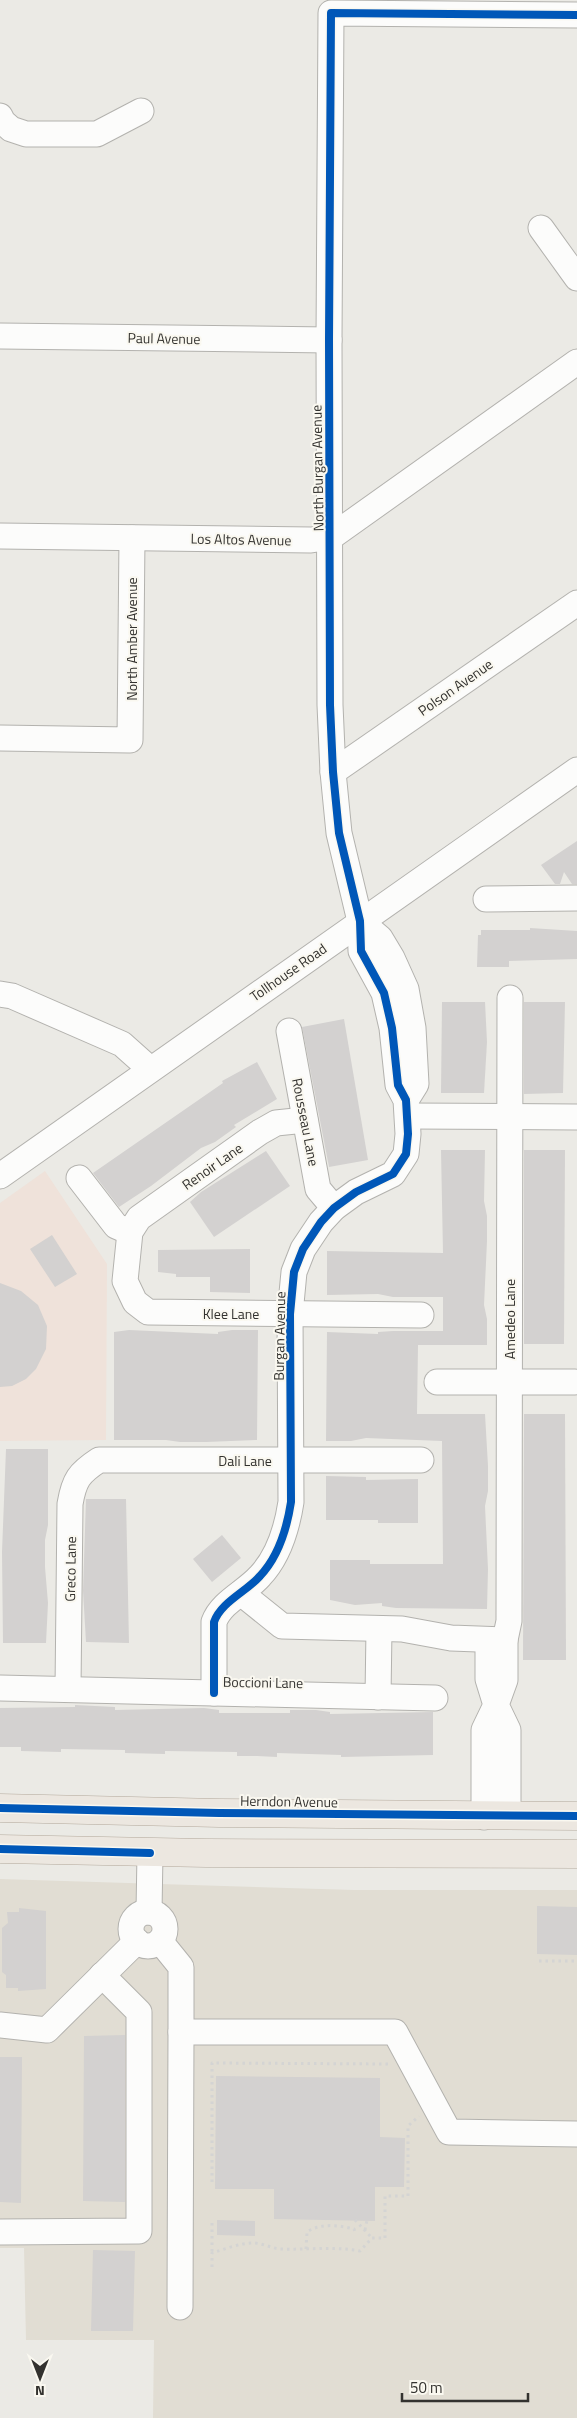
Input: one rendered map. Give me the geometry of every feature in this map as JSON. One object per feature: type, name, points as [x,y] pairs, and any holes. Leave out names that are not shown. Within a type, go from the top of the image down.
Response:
[{"type":"main road","name":"Herndon Avenue","points":[[0,1808],[577,1816]]},
{"type":"main road","points":[[206,1853],[337,1836],[480,1837],[492,1835],[503,1827],[497,1816]]},
{"type":"main road","points":[[0,1849],[150,1853],[577,1854]]},
{"type":"street","name":"North Burgan Avenue","points":[[360,921],[339,833],[333,772],[330,705],[329,340],[331,13],[577,16]]},
{"type":"street","points":[[0,116],[3,122],[11,129],[26,134],[97,134],[141,111]]},
{"type":"street","points":[[541,228],[577,278]]},
{"type":"street","name":"Paul Avenue","points":[[0,336],[329,340]]},
{"type":"street","name":"Los Altos Avenue","points":[[0,536],[311,540],[331,537],[577,362]]},
{"type":"street","name":"North Amber Avenue","points":[[0,738],[130,740],[132,538]]},
{"type":"street","name":"Polson Avenue","points":[[333,772],[577,603]]},
{"type":"street","name":"Tollhouse Road","points":[[0,1176],[577,770]]},
{"type":"street","points":[[486,899],[577,898]]},
{"type":"street","name":"Burgan Avenue","points":[[214,1693],[214,1622],[217,1612],[261,1576],[287,1528],[291,1461],[290,1314],[294,1272],[300,1256],[321,1222],[334,1208],[356,1192],[393,1174],[406,1154],[407,1108],[416,1084],[403,1042],[384,993],[361,951],[360,921]]},
{"type":"street","points":[[0,994],[12,996],[122,1044],[150,1069]]},
{"type":"street","name":"Amedeo Lane","points":[[497,1816],[508,1730],[496,1704],[505,1680],[497,1640],[509,1621],[510,998]]},
{"type":"street","name":"Rousseau Lane","points":[[289,1031],[318,1188],[334,1208]]},
{"type":"street","points":[[407,1108],[509,1117],[576,1117]]},
{"type":"street","name":"Renoir Lane","points":[[130,1232],[139,1218],[260,1132],[276,1124],[305,1120]]},
{"type":"street","points":[[78,1178],[116,1226],[130,1232]]},
{"type":"street","name":"Klee Lane","points":[[130,1232],[125,1281],[135,1302],[148,1312],[421,1315]]},
{"type":"street","points":[[437,1382],[575,1382]]},
{"type":"street","name":"Dali Lane","points":[[99,1460],[421,1460]]},
{"type":"street","name":"Greco Lane","points":[[68,1689],[70,1504],[73,1489],[81,1471],[99,1460]]},
{"type":"street","points":[[241,1593],[282,1626],[379,1628],[497,1640]]},
{"type":"street","points":[[378,1697],[379,1628]]},
{"type":"street","name":"Boccioni Lane","points":[[0,1688],[435,1698]]},
{"type":"street","points":[[0,2025],[47,2030],[102,1975],[148,1941],[163,1937],[165,1926],[159,1916],[149,1912],[150,1853]]},
{"type":"street","points":[[148,1941],[181,1967],[180,2307]]},
{"type":"street","points":[[0,2232],[139,2232],[139,2012],[102,1975]]},
{"type":"street","points":[[182,2032],[395,2032],[449,2132],[577,2134]]},
{"type":"path","points":[[538,1961],[577,1961]]},
{"type":"path","points":[[212,2182],[212,2063],[397,2064]]},
{"type":"path","points":[[355,2220],[372,2238],[385,2238],[385,2196],[408,2196],[408,2126],[420,2116],[416,2108]]},
{"type":"path","points":[[365,2230],[367,2220]]},
{"type":"path","points":[[212,2223],[212,2267]]},
{"type":"path","points":[[306,2249],[307,2232],[314,2228],[347,2227],[354,2229],[355,2232]]},
{"type":"path","points":[[212,2253],[251,2242],[276,2249],[337,2248],[360,2252],[372,2238]]},
{"type":"shaded area","points":[[45,1171],[107,1264],[106,1440],[0,1441],[0,1203]]},
{"type":"shaded area","points":[[0,1879],[354,1890],[577,1890],[577,2418],[153,2418],[154,2340],[26,2340],[24,2248],[0,2248]]},
{"type":"building","points":[[577,841],[577,884],[572,884],[564,872],[560,884],[555,884],[541,865]]},
{"type":"building","points":[[530,928],[577,931],[577,959],[509,961],[509,967],[477,967],[478,935],[481,935],[481,930],[530,930]]},
{"type":"building","points":[[442,1002],[485,1002],[487,1042],[484,1093],[441,1093]]},
{"type":"building","points":[[524,1002],[565,1002],[563,1093],[524,1094]]},
{"type":"building","points":[[344,1019],[368,1160],[329,1167],[302,1027]]},
{"type":"building","points":[[257,1062],[277,1099],[234,1125],[236,1127],[215,1142],[201,1148],[151,1186],[119,1207],[93,1173],[223,1083],[222,1081]]},
{"type":"building","points":[[441,1150],[485,1150],[484,1201],[487,1216],[487,1241],[484,1305],[487,1319],[487,1345],[418,1345],[417,1414],[485,1414],[488,1466],[488,1491],[485,1506],[488,1569],[487,1609],[396,1608],[382,1606],[382,1603],[355,1605],[330,1600],[330,1560],[370,1560],[370,1564],[443,1564],[442,1441],[366,1438],[351,1441],[326,1441],[327,1332],[378,1334],[378,1332],[393,1331],[443,1331],[443,1297],[393,1297],[378,1294],[327,1295],[327,1251],[443,1253]]},
{"type":"building","points":[[524,1150],[565,1150],[564,1344],[524,1344]]},
{"type":"building","points":[[266,1151],[290,1186],[214,1237],[190,1202],[201,1192]]},
{"type":"building","points":[[52,1235],[77,1274],[55,1287],[30,1249]]},
{"type":"building","points":[[250,1249],[250,1293],[210,1292],[210,1277],[176,1277],[176,1274],[158,1272],[158,1250]]},
{"type":"building","points":[[0,1283],[21,1291],[38,1305],[47,1326],[46,1349],[36,1369],[26,1379],[12,1386],[0,1387]]},
{"type":"building","points":[[129,1330],[218,1334],[218,1332],[232,1330],[258,1330],[257,1440],[180,1442],[166,1440],[114,1440],[114,1332]]},
{"type":"building","points":[[524,1414],[565,1414],[566,1660],[523,1660]]},
{"type":"building","points":[[6,1449],[48,1449],[48,1525],[45,1540],[48,1603],[46,1643],[3,1643],[2,1552]]},
{"type":"building","points":[[326,1476],[366,1477],[366,1480],[418,1479],[418,1523],[378,1523],[378,1520],[326,1520]]},
{"type":"building","points":[[86,1499],[126,1499],[129,1643],[86,1642],[83,1591]]},
{"type":"building","points":[[222,1535],[241,1558],[212,1582],[193,1559]]},
{"type":"building","points":[[75,1705],[115,1707],[115,1710],[204,1708],[219,1710],[219,1713],[290,1713],[290,1710],[316,1710],[330,1712],[330,1714],[433,1712],[433,1755],[341,1757],[341,1755],[277,1753],[277,1757],[237,1756],[237,1752],[165,1751],[165,1754],[125,1753],[125,1750],[61,1749],[61,1752],[21,1751],[21,1747],[0,1747],[0,1708],[75,1707]]},
{"type":"building","points":[[537,1906],[577,1907],[577,1955],[537,1954]]},
{"type":"building","points":[[19,1908],[46,1911],[46,1989],[18,1991],[18,1988],[6,1988],[6,1975],[2,1972],[2,1928],[8,1923],[7,1912],[19,1912]]},
{"type":"building","points":[[125,2035],[125,2202],[83,2201],[84,2036]]},
{"type":"building","points":[[0,2057],[22,2057],[21,2203],[0,2202]]},
{"type":"building","points":[[216,2076],[380,2078],[380,2137],[405,2138],[404,2187],[375,2187],[375,2221],[274,2219],[274,2189],[215,2189]]},
{"type":"building","points":[[217,2220],[255,2221],[255,2236],[217,2235]]},
{"type":"building","points":[[93,2250],[135,2251],[133,2331],[91,2331]]},
{"type":"cycle path","points":[[214,1693],[214,1622],[222,1609],[254,1582],[272,1560],[281,1542],[291,1502],[290,1314],[294,1272],[303,1249],[321,1222],[334,1208],[356,1192],[393,1174],[406,1154],[408,1134],[406,1100],[398,1085],[392,1028],[384,993],[361,951],[360,921],[339,833],[333,772],[330,705],[329,340],[331,13],[577,15]]},
{"type":"cycle path","points":[[0,1808],[219,1813],[577,1816]]},
{"type":"cycle path","points":[[0,1849],[150,1853]]}]
